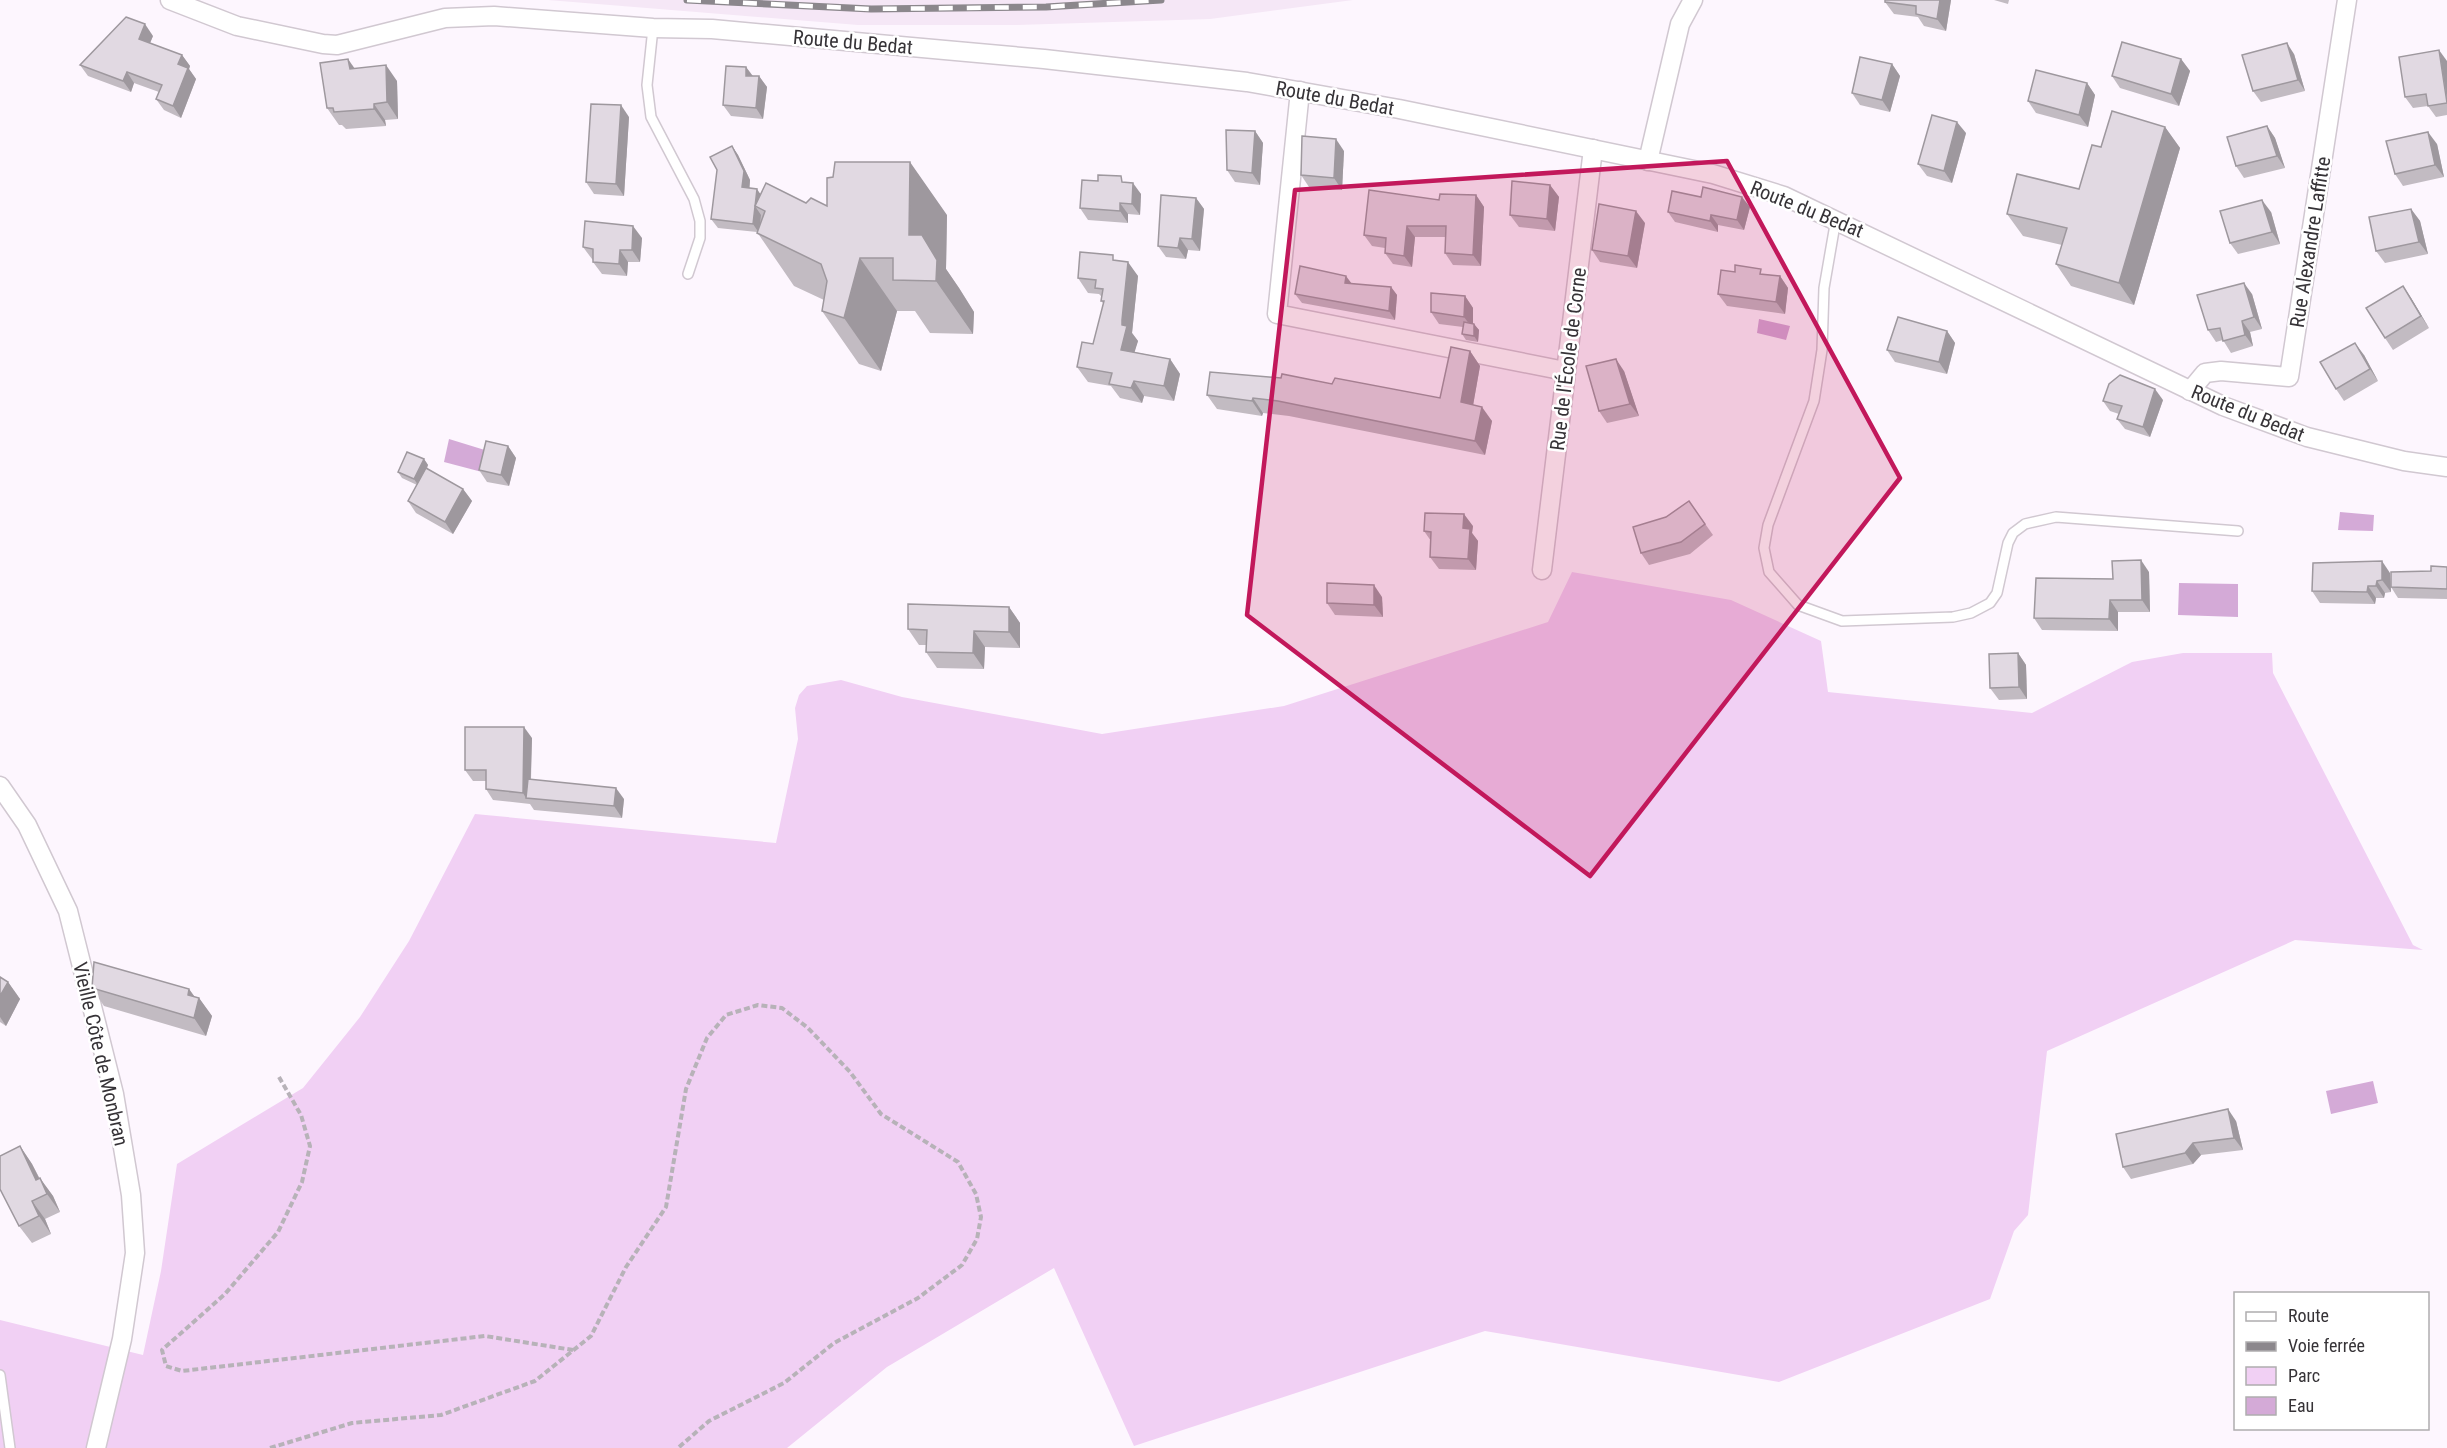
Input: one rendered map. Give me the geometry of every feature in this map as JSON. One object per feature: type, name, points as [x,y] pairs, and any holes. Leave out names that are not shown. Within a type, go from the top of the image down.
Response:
[{"type":"street","name":"Route du Bedat","points":[[170,0],[237,26],[337,45],[445,18],[494,16],[653,28],[712,29],[1044,58],[1300,91],[1648,160],[1713,174],[1764,189],[1836,219],[2223,406],[2307,437],[2404,461],[2447,467]]},
{"type":"street","points":[[1648,160],[1680,24],[1693,0]]},
{"type":"street","name":"Rue Alexandre Laffitte","points":[[2190,391],[2205,374],[2221,371],[2289,377],[2347,0]]},
{"type":"street","points":[[1300,91],[1277,314],[1565,371]]},
{"type":"street","name":"Rue de l'École de Corne","points":[[1542,570],[1593,149]]},
{"type":"street","name":"Vieille Côte de Monbran","points":[[0,786],[27,825],[68,911],[114,1094],[130,1195],[135,1254],[122,1339],[96,1448]]},
{"type":"lane","points":[[653,28],[647,85],[651,117],[694,199],[700,221],[700,238],[688,274]]},
{"type":"lane","points":[[1836,219],[1824,288],[1822,350],[1814,401],[1768,525],[1764,548],[1769,572],[1798,605],[1842,621],[1953,617],[1971,613],[1990,603],[1997,593],[2008,543],[2013,533],[2025,524],[2056,517],[2238,531]]},
{"type":"lane","points":[[0,1375],[10,1448]]},
{"type":"path","points":[[270,1448],[352,1423],[441,1415],[535,1381],[591,1336],[626,1267],[666,1207],[686,1089],[707,1038],[726,1015],[758,1005],[782,1008],[808,1028],[850,1072],[881,1114],[958,1162],[978,1202],[981,1217],[977,1239],[962,1265],[918,1298],[834,1343],[784,1383],[709,1421],[678,1448]]},
{"type":"path","points":[[279,1077],[301,1115],[309,1146],[302,1182],[278,1232],[225,1294],[162,1350],[166,1366],[182,1371],[485,1336],[573,1351]]},
{"type":"highlighted area","points":[[1727,161],[1900,478],[1590,876],[1247,615],[1295,190]]},
{"type":"shaded area","points":[[548,0],[1353,0],[1210,19],[1017,25],[858,25]]},
{"type":"green space","points":[[1572,572],[1731,600],[1821,641],[1828,692],[2032,713],[2132,662],[2183,653],[2272,653],[2273,673],[2413,945],[2423,950],[2295,940],[2047,1051],[2028,1215],[2014,1231],[1990,1299],[1779,1382],[1485,1331],[1134,1446],[1054,1268],[887,1367],[787,1448],[0,1448],[0,1320],[143,1355],[161,1271],[177,1164],[303,1088],[360,1017],[409,941],[475,814],[776,843],[798,739],[795,708],[799,695],[807,686],[841,680],[902,697],[1102,734],[1284,706],[1548,622]]},
{"type":"water","points":[[1759,319],[1790,326],[1786,340],[1757,333]]},
{"type":"water","points":[[449,439],[488,451],[482,472],[444,462]]},
{"type":"water","points":[[2340,512],[2374,515],[2373,531],[2338,530]]},
{"type":"water","points":[[2179,583],[2238,584],[2238,617],[2178,615]]},
{"type":"water","points":[[2373,1081],[2378,1103],[2331,1114],[2326,1091]]},
{"type":"building","points":[[1885,0],[1940,0],[1937,19],[1916,14],[1916,6],[1885,2]]},
{"type":"building","points":[[126,17],[145,24],[139,39],[182,55],[178,64],[188,68],[173,106],[156,99],[162,85],[127,72],[123,81],[80,65]]},
{"type":"building","points":[[2122,42],[2181,59],[2171,94],[2112,76]]},
{"type":"building","points":[[2287,43],[2298,80],[2253,91],[2242,55]]},
{"type":"building","points":[[2439,50],[2447,103],[2428,106],[2426,94],[2405,97],[2399,57]]},
{"type":"building","points":[[1860,57],[1892,64],[1882,100],[1852,93]]},
{"type":"building","points":[[348,59],[350,69],[386,65],[387,102],[374,104],[374,109],[334,112],[333,108],[327,108],[320,63]]},
{"type":"building","points":[[726,66],[746,67],[746,76],[759,76],[756,108],[723,105]]},
{"type":"building","points":[[2036,70],[2087,83],[2079,115],[2028,101]]},
{"type":"building","points":[[591,104],[621,105],[616,184],[586,182]]},
{"type":"building","points":[[2112,111],[2165,127],[2119,283],[2056,264],[2067,228],[2007,214],[2017,174],[2079,189],[2092,145],[2101,147]]},
{"type":"building","points":[[1932,115],[1957,122],[1944,171],[1918,164]]},
{"type":"building","points":[[2267,126],[2277,156],[2236,166],[2227,137]]},
{"type":"building","points":[[1226,130],[1255,131],[1252,173],[1227,170]]},
{"type":"building","points":[[2428,132],[2435,165],[2395,174],[2386,141]]},
{"type":"building","points":[[1302,136],[1336,139],[1334,178],[1301,175]]},
{"type":"building","points":[[732,146],[744,171],[742,187],[757,189],[753,224],[711,219],[717,170],[710,157]]},
{"type":"building","points":[[835,162],[910,162],[909,235],[922,235],[937,260],[936,281],[893,280],[893,258],[860,258],[844,318],[822,311],[827,281],[821,264],[757,233],[765,211],[755,206],[766,183],[806,203],[811,198],[827,206],[827,178],[833,177]]},
{"type":"building","points":[[1098,175],[1121,176],[1122,182],[1133,183],[1132,204],[1120,203],[1120,211],[1080,208],[1082,180],[1098,181]]},
{"type":"building","points":[[1512,181],[1550,185],[1547,219],[1510,215]]},
{"type":"building","points":[[1703,187],[1742,197],[1737,220],[1711,215],[1710,221],[1668,212],[1672,191],[1701,197]]},
{"type":"building","points":[[1369,190],[1439,200],[1440,194],[1476,195],[1473,255],[1445,253],[1446,226],[1407,226],[1404,256],[1385,253],[1386,238],[1364,235]]},
{"type":"building","points":[[1161,195],[1196,198],[1192,239],[1180,238],[1178,248],[1158,246]]},
{"type":"building","points":[[2262,200],[2272,232],[2230,243],[2220,211]]},
{"type":"building","points":[[1599,204],[1636,211],[1628,256],[1592,250]]},
{"type":"building","points":[[2411,209],[2419,242],[2376,251],[2369,217]]},
{"type":"building","points":[[585,221],[633,226],[632,250],[620,250],[619,264],[593,262],[593,249],[583,247]]},
{"type":"building","points":[[1080,252],[1113,255],[1113,260],[1128,262],[1122,320],[1122,325],[1127,326],[1121,350],[1170,359],[1164,386],[1134,381],[1131,388],[1109,384],[1112,373],[1077,367],[1082,342],[1093,344],[1104,301],[1101,301],[1103,289],[1095,288],[1096,280],[1078,278]]},
{"type":"building","points":[[1735,265],[1761,269],[1760,274],[1780,276],[1776,302],[1718,294],[1721,270],[1735,272]]},
{"type":"building","points":[[1300,266],[1346,276],[1345,283],[1391,287],[1389,311],[1295,294]]},
{"type":"building","points":[[2244,283],[2254,317],[2242,321],[2245,335],[2223,341],[2220,328],[2208,330],[2197,295]]},
{"type":"building","points":[[2403,286],[2421,316],[2385,338],[2366,308]]},
{"type":"building","points":[[1431,293],[1465,296],[1464,317],[1431,312]]},
{"type":"building","points":[[1898,317],[1947,331],[1939,362],[1887,350]]},
{"type":"building","points":[[1464,322],[1474,324],[1474,336],[1462,334]]},
{"type":"building","points":[[2355,343],[2370,369],[2336,389],[2320,362]]},
{"type":"building","points":[[1451,347],[1470,351],[1461,402],[1482,407],[1475,441],[1278,401],[1253,398],[1252,401],[1207,395],[1210,372],[1281,378],[1282,374],[1332,384],[1335,378],[1440,398]]},
{"type":"building","points":[[1616,359],[1630,404],[1599,411],[1586,366]]},
{"type":"building","points":[[2120,375],[2155,389],[2143,427],[2117,419],[2122,406],[2103,401],[2109,384]]},
{"type":"building","points":[[486,441],[508,446],[501,475],[479,470]]},
{"type":"building","points":[[407,452],[424,459],[414,479],[398,472]]},
{"type":"building","points":[[426,468],[463,489],[445,522],[408,501]]},
{"type":"building","points":[[1689,501],[1705,524],[1681,542],[1641,553],[1633,527],[1666,517]]},
{"type":"building","points":[[1425,513],[1464,514],[1463,528],[1470,529],[1468,559],[1430,557],[1431,532],[1424,531]]},
{"type":"building","points":[[2141,560],[2142,600],[2110,600],[2109,619],[2034,618],[2036,578],[2113,579],[2112,561]]},
{"type":"building","points":[[2382,561],[2382,580],[2377,581],[2376,586],[2368,586],[2367,592],[2312,591],[2313,563]]},
{"type":"building","points":[[2431,566],[2447,567],[2447,589],[2391,587],[2391,572],[2431,571]]},
{"type":"building","points":[[1327,583],[1374,585],[1374,605],[1327,603]]},
{"type":"building","points":[[908,604],[1009,607],[1009,632],[974,631],[973,653],[926,652],[927,630],[908,629]]},
{"type":"building","points":[[2018,653],[2019,687],[1990,688],[1989,654]]},
{"type":"building","points":[[465,727],[524,727],[523,793],[486,789],[486,770],[465,770]]},
{"type":"building","points":[[528,779],[616,788],[614,806],[526,798]]},
{"type":"building","points":[[94,962],[189,989],[188,995],[199,998],[194,1018],[92,988]]},
{"type":"building","points":[[0,977],[8,982],[0,996]]},
{"type":"building","points":[[2228,1109],[2234,1138],[2193,1143],[2185,1153],[2123,1167],[2116,1134]]},
{"type":"building","points":[[20,1146],[36,1180],[40,1178],[47,1194],[32,1201],[39,1216],[19,1226],[0,1189],[0,1156]]},
{"type":"railway","points":[[687,0],[871,9],[1046,7],[1161,0]]}]
